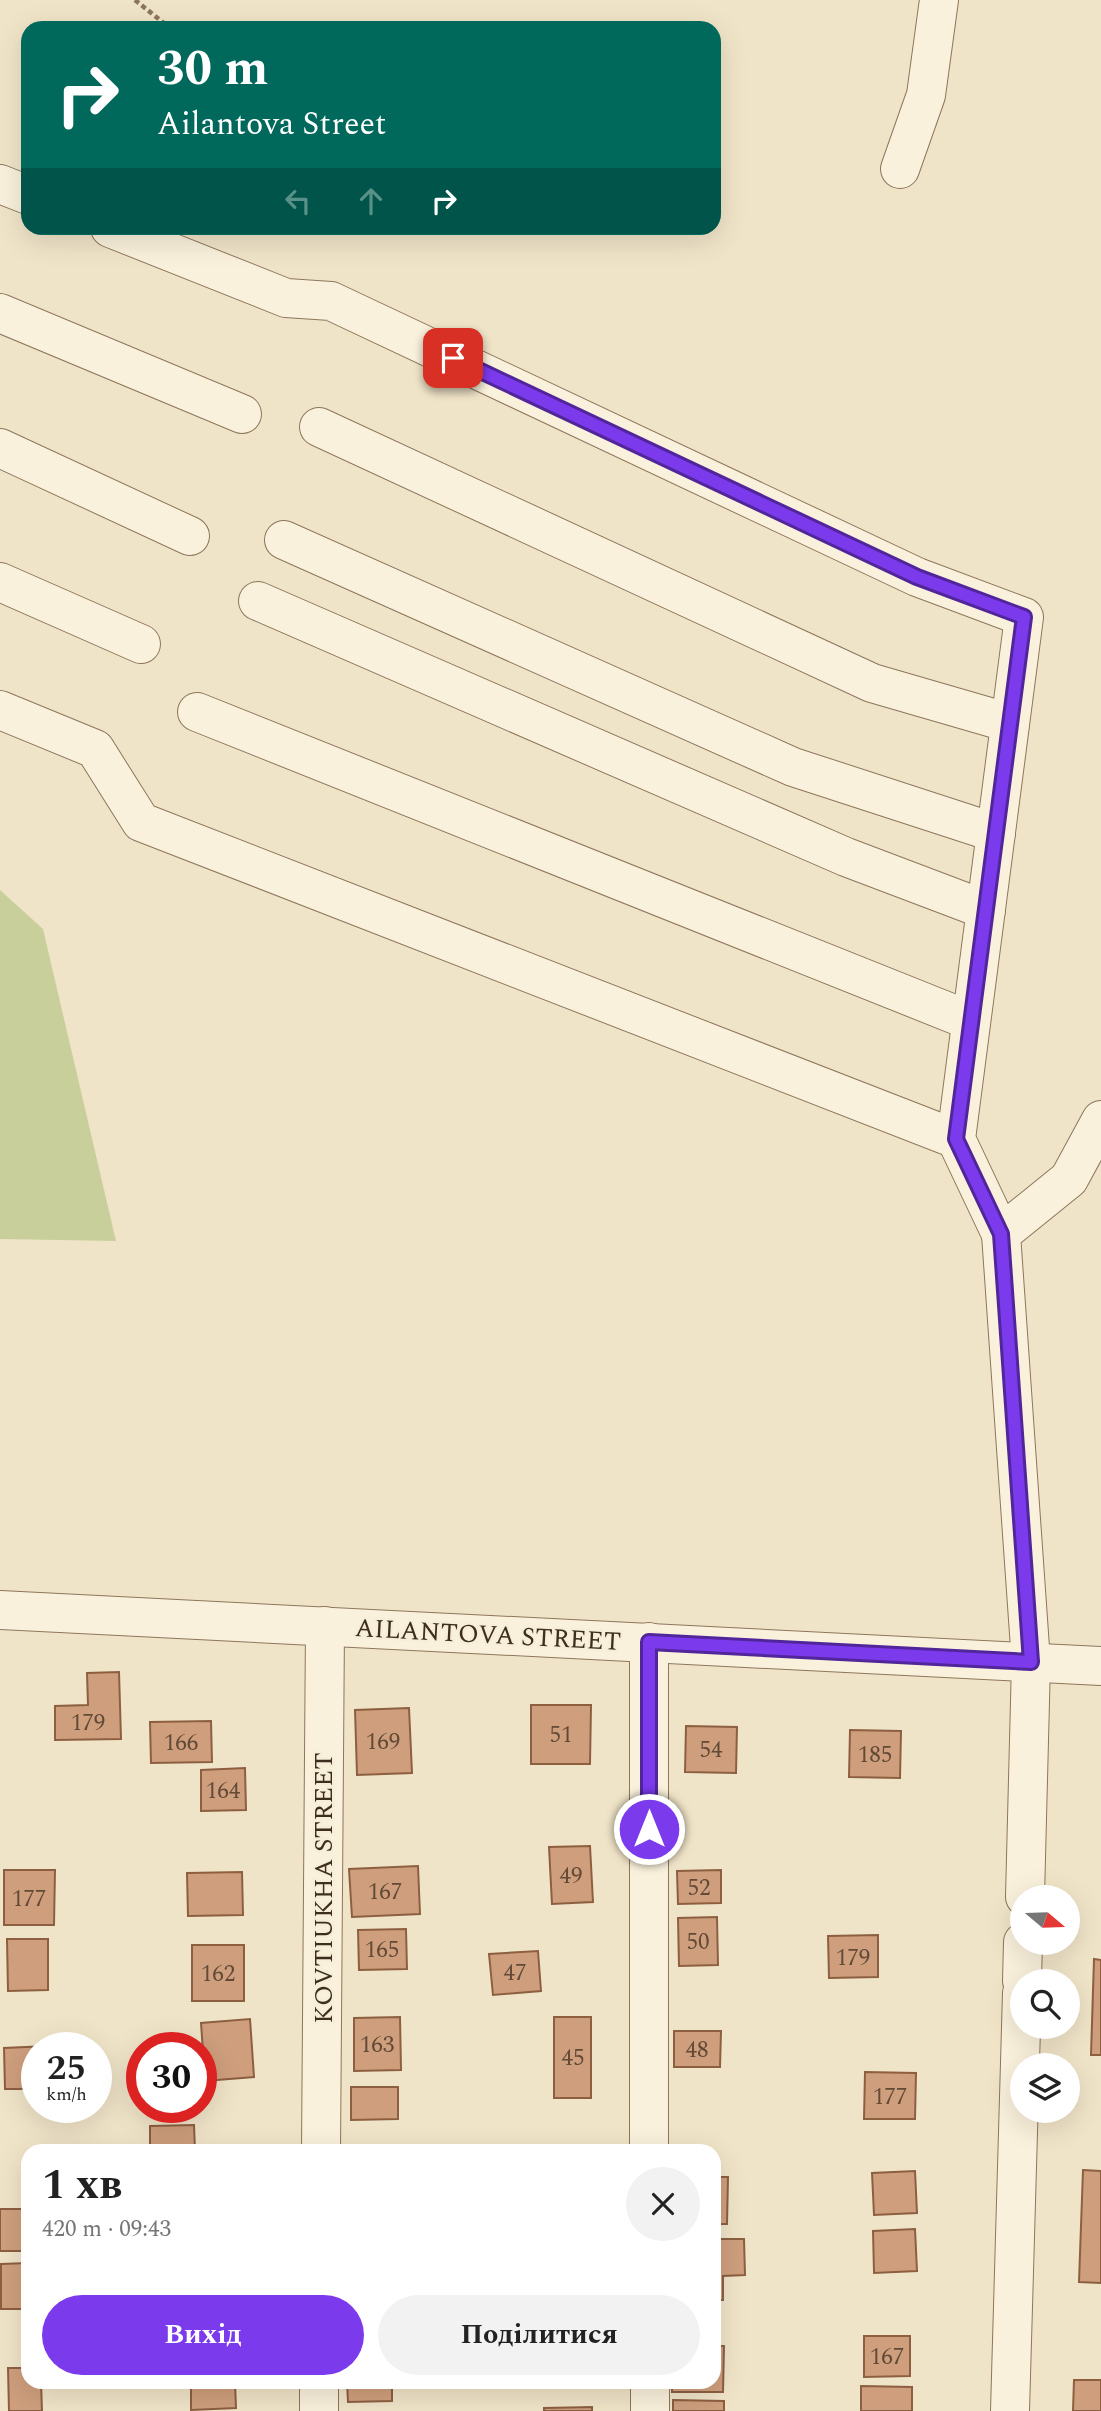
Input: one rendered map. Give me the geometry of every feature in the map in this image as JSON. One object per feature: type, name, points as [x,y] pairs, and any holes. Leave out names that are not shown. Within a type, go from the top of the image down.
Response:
[{"type":"street","points":[[900,169],[926,95],[939,0]]},
{"type":"street","points":[[0,184],[21,192]]},
{"type":"street","points":[[128,235],[286,298],[331,301],[917,577],[1024,617],[956,1139],[1001,1234],[1031,1662],[1025,1885]]},
{"type":"street","points":[[0,313],[242,414]]},
{"type":"street","points":[[319,427],[872,683],[1010,723]]},
{"type":"street","points":[[0,447],[190,536]]},
{"type":"street","points":[[284,540],[793,767],[996,833]]},
{"type":"street","points":[[0,582],[141,645]]},
{"type":"street","points":[[258,601],[846,857],[986,910]]},
{"type":"street","points":[[0,710],[95,749],[141,822],[956,1139]]},
{"type":"street","points":[[197,712],[971,1021]]},
{"type":"street","points":[[1001,1234],[1069,1180],[1101,1120]]},
{"type":"street","name":"AILANTOVA STREET","points":[[0,1610],[1101,1665]]},
{"type":"street","name":"KOVTIUKHA STREET","points":[[321,2144],[325,1626]]},
{"type":"street","points":[[649,1642],[649,2144]]},
{"type":"street","points":[[1010,2411],[1021,2039]]},
{"type":"street","points":[[319,2389],[319,2411]]},
{"type":"street","points":[[650,2389],[650,2411]]},
{"type":"path","points":[[135,0],[161,21]]},
{"type":"green space","points":[[0,890],[43,929],[116,1241],[0,1239]]},
{"type":"building","points":[[119,1672],[121,1739],[55,1740],[55,1706],[88,1705],[87,1673]]},
{"type":"building","points":[[531,1705],[591,1705],[590,1764],[531,1764]]},
{"type":"building","points":[[409,1708],[412,1773],[357,1775],[355,1710]]},
{"type":"building","points":[[211,1721],[212,1762],[151,1763],[150,1722]]},
{"type":"building","points":[[686,1726],[737,1727],[736,1773],[685,1772]]},
{"type":"building","points":[[850,1730],[901,1731],[900,1778],[849,1777]]},
{"type":"building","points":[[245,1768],[246,1810],[201,1811],[201,1770]]},
{"type":"building","points":[[590,1846],[593,1902],[552,1904],[549,1847]]},
{"type":"building","points":[[418,1866],[420,1914],[352,1917],[349,1869]]},
{"type":"building","points":[[4,1870],[55,1870],[54,1925],[4,1925]]},
{"type":"building","points":[[721,1870],[721,1903],[678,1904],[677,1871]]},
{"type":"building","points":[[242,1872],[243,1915],[188,1916],[187,1873]]},
{"type":"building","points":[[717,1917],[718,1965],[679,1966],[678,1918]]},
{"type":"building","points":[[406,1929],[407,1969],[359,1970],[358,1930]]},
{"type":"building","points":[[878,1935],[878,1977],[829,1978],[828,1936]]},
{"type":"building","points":[[7,1939],[48,1939],[48,1990],[8,1991]]},
{"type":"building","points":[[192,1945],[244,1945],[244,2001],[192,2001]]},
{"type":"building","points":[[538,1951],[541,1991],[493,1995],[489,1954]]},
{"type":"building","points":[[1094,1959],[1101,1960],[1101,2055],[1091,2055]]},
{"type":"building","points":[[400,2017],[401,2070],[354,2071],[354,2018]]},
{"type":"building","points":[[554,2017],[591,2017],[591,2098],[554,2098]]},
{"type":"building","points":[[250,2019],[254,2077],[217,2080],[217,2032],[202,2032],[201,2023]]},
{"type":"building","points":[[674,2031],[721,2031],[720,2067],[674,2067]]},
{"type":"building","points":[[21,2047],[21,2089],[5,2089],[4,2048]]},
{"type":"building","points":[[865,2072],[916,2073],[915,2119],[864,2119]]},
{"type":"building","points":[[351,2087],[398,2087],[398,2119],[351,2120]]},
{"type":"building","points":[[194,2125],[195,2144],[150,2144],[150,2126]]},
{"type":"building","points":[[1083,2170],[1101,2171],[1101,2283],[1079,2282]]},
{"type":"building","points":[[915,2171],[917,2213],[874,2215],[872,2173]]},
{"type":"building","points":[[721,2177],[728,2177],[727,2224],[721,2224]]},
{"type":"building","points":[[0,2209],[21,2209],[21,2251],[0,2251]]},
{"type":"building","points":[[915,2229],[917,2271],[874,2273],[873,2231]]},
{"type":"building","points":[[721,2239],[744,2239],[745,2275],[723,2276],[723,2300]]},
{"type":"building","points":[[21,2263],[21,2309],[1,2309],[1,2264]]},
{"type":"building","points":[[864,2336],[910,2336],[910,2376],[864,2377]]},
{"type":"building","points":[[721,2346],[724,2346],[723,2392],[672,2392],[672,2389],[721,2389]]},
{"type":"building","points":[[8,2368],[21,2368],[21,2389],[41,2389],[42,2411],[9,2411]]},
{"type":"building","points":[[1074,2380],[1101,2380],[1101,2411],[1073,2411]]},
{"type":"building","points":[[861,2386],[912,2387],[912,2411],[861,2411]]},
{"type":"building","points":[[191,2389],[235,2389],[236,2408],[191,2410]]},
{"type":"building","points":[[347,2389],[392,2389],[392,2401],[348,2402]]},
{"type":"building","points":[[673,2400],[724,2401],[724,2411],[673,2411]]},
{"type":"building","points":[[592,2407],[592,2411],[544,2411],[544,2408]]},
{"type":"route","points":[[453,358],[917,577],[1024,617],[956,1139],[1001,1234],[1031,1662],[649,1642],[649,1829]]}]
